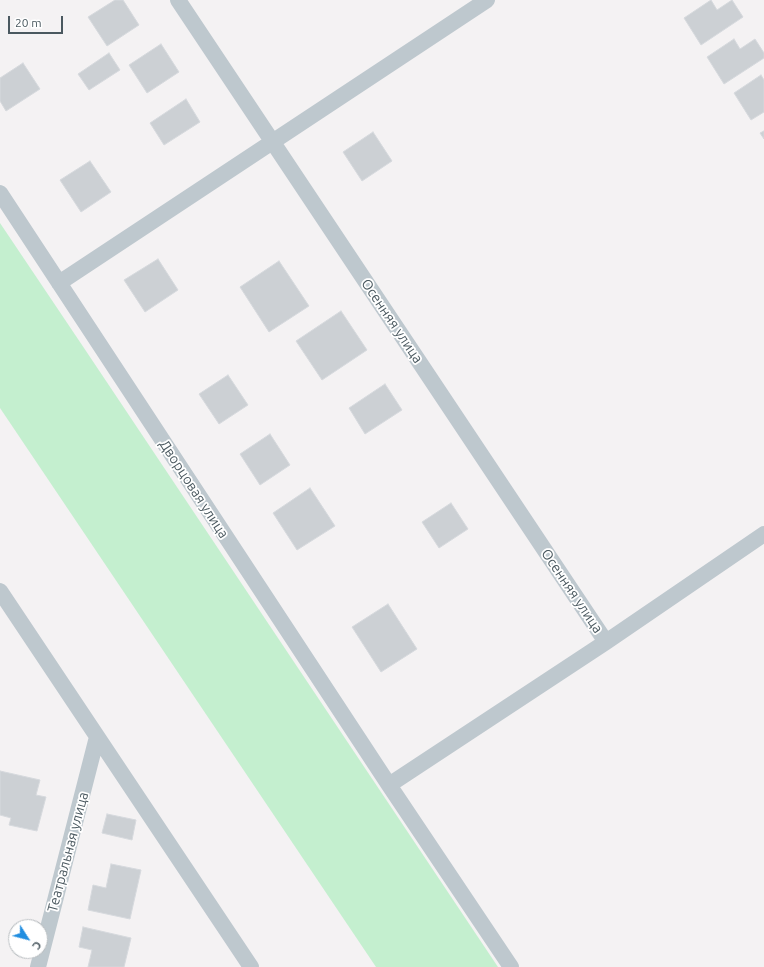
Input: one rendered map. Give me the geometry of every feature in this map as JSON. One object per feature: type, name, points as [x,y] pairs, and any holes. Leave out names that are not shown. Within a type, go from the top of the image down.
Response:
[{"type":"street","name":"Осенняя улица","points":[[178,0],[606,642]]},
{"type":"street","points":[[59,283],[481,2]]},
{"type":"street","name":"Дворцовая улица","points":[[0,193],[389,785],[511,967]]},
{"type":"street","points":[[389,785],[606,642],[764,534]]},
{"type":"street","points":[[0,591],[252,967]]},
{"type":"street","name":"Театральная улица","points":[[38,967],[97,737]]},
{"type":"green space","points":[[0,223],[498,967],[376,967],[0,408]]},
{"type":"building","points":[[115,0],[123,0],[139,25],[107,46],[88,17]]},
{"type":"building","points":[[711,0],[717,10],[732,0],[743,17],[701,45],[684,18]]},
{"type":"building","points":[[734,39],[740,49],[755,39],[764,53],[764,58],[724,84],[707,57]]},
{"type":"building","points":[[161,44],[179,72],[147,93],[129,65]]},
{"type":"building","points":[[109,53],[120,70],[89,90],[78,74]]},
{"type":"building","points":[[23,63],[40,89],[6,111],[0,101],[0,78]]},
{"type":"building","points":[[761,75],[764,80],[764,112],[751,120],[734,93]]},
{"type":"building","points":[[186,99],[200,122],[164,145],[150,123]]},
{"type":"building","points":[[764,131],[764,139],[760,133]]},
{"type":"building","points":[[373,132],[392,161],[362,181],[343,152]]},
{"type":"building","points":[[90,161],[111,192],[81,212],[60,180]]},
{"type":"building","points":[[158,259],[178,290],[145,312],[124,280]]},
{"type":"building","points":[[279,261],[309,306],[269,332],[240,287]]},
{"type":"building","points":[[341,311],[367,350],[322,380],[296,341]]},
{"type":"building","points":[[228,375],[248,405],[219,424],[199,394]]},
{"type":"building","points":[[385,384],[402,410],[365,434],[349,408]]},
{"type":"building","points":[[270,434],[290,465],[260,485],[240,454]]},
{"type":"building","points":[[310,488],[335,526],[297,550],[273,513]]},
{"type":"building","points":[[451,503],[468,529],[439,548],[422,522]]},
{"type":"building","points":[[388,604],[417,649],[381,672],[352,627]]},
{"type":"building","points":[[0,771],[40,780],[36,795],[46,797],[37,831],[9,825],[11,818],[0,815]]},
{"type":"building","points":[[107,814],[136,820],[132,840],[102,833]]},
{"type":"building","points":[[111,864],[141,870],[130,919],[88,910],[93,885],[106,888]]},
{"type":"building","points":[[83,927],[131,938],[124,967],[88,967],[92,950],[79,947]]}]
